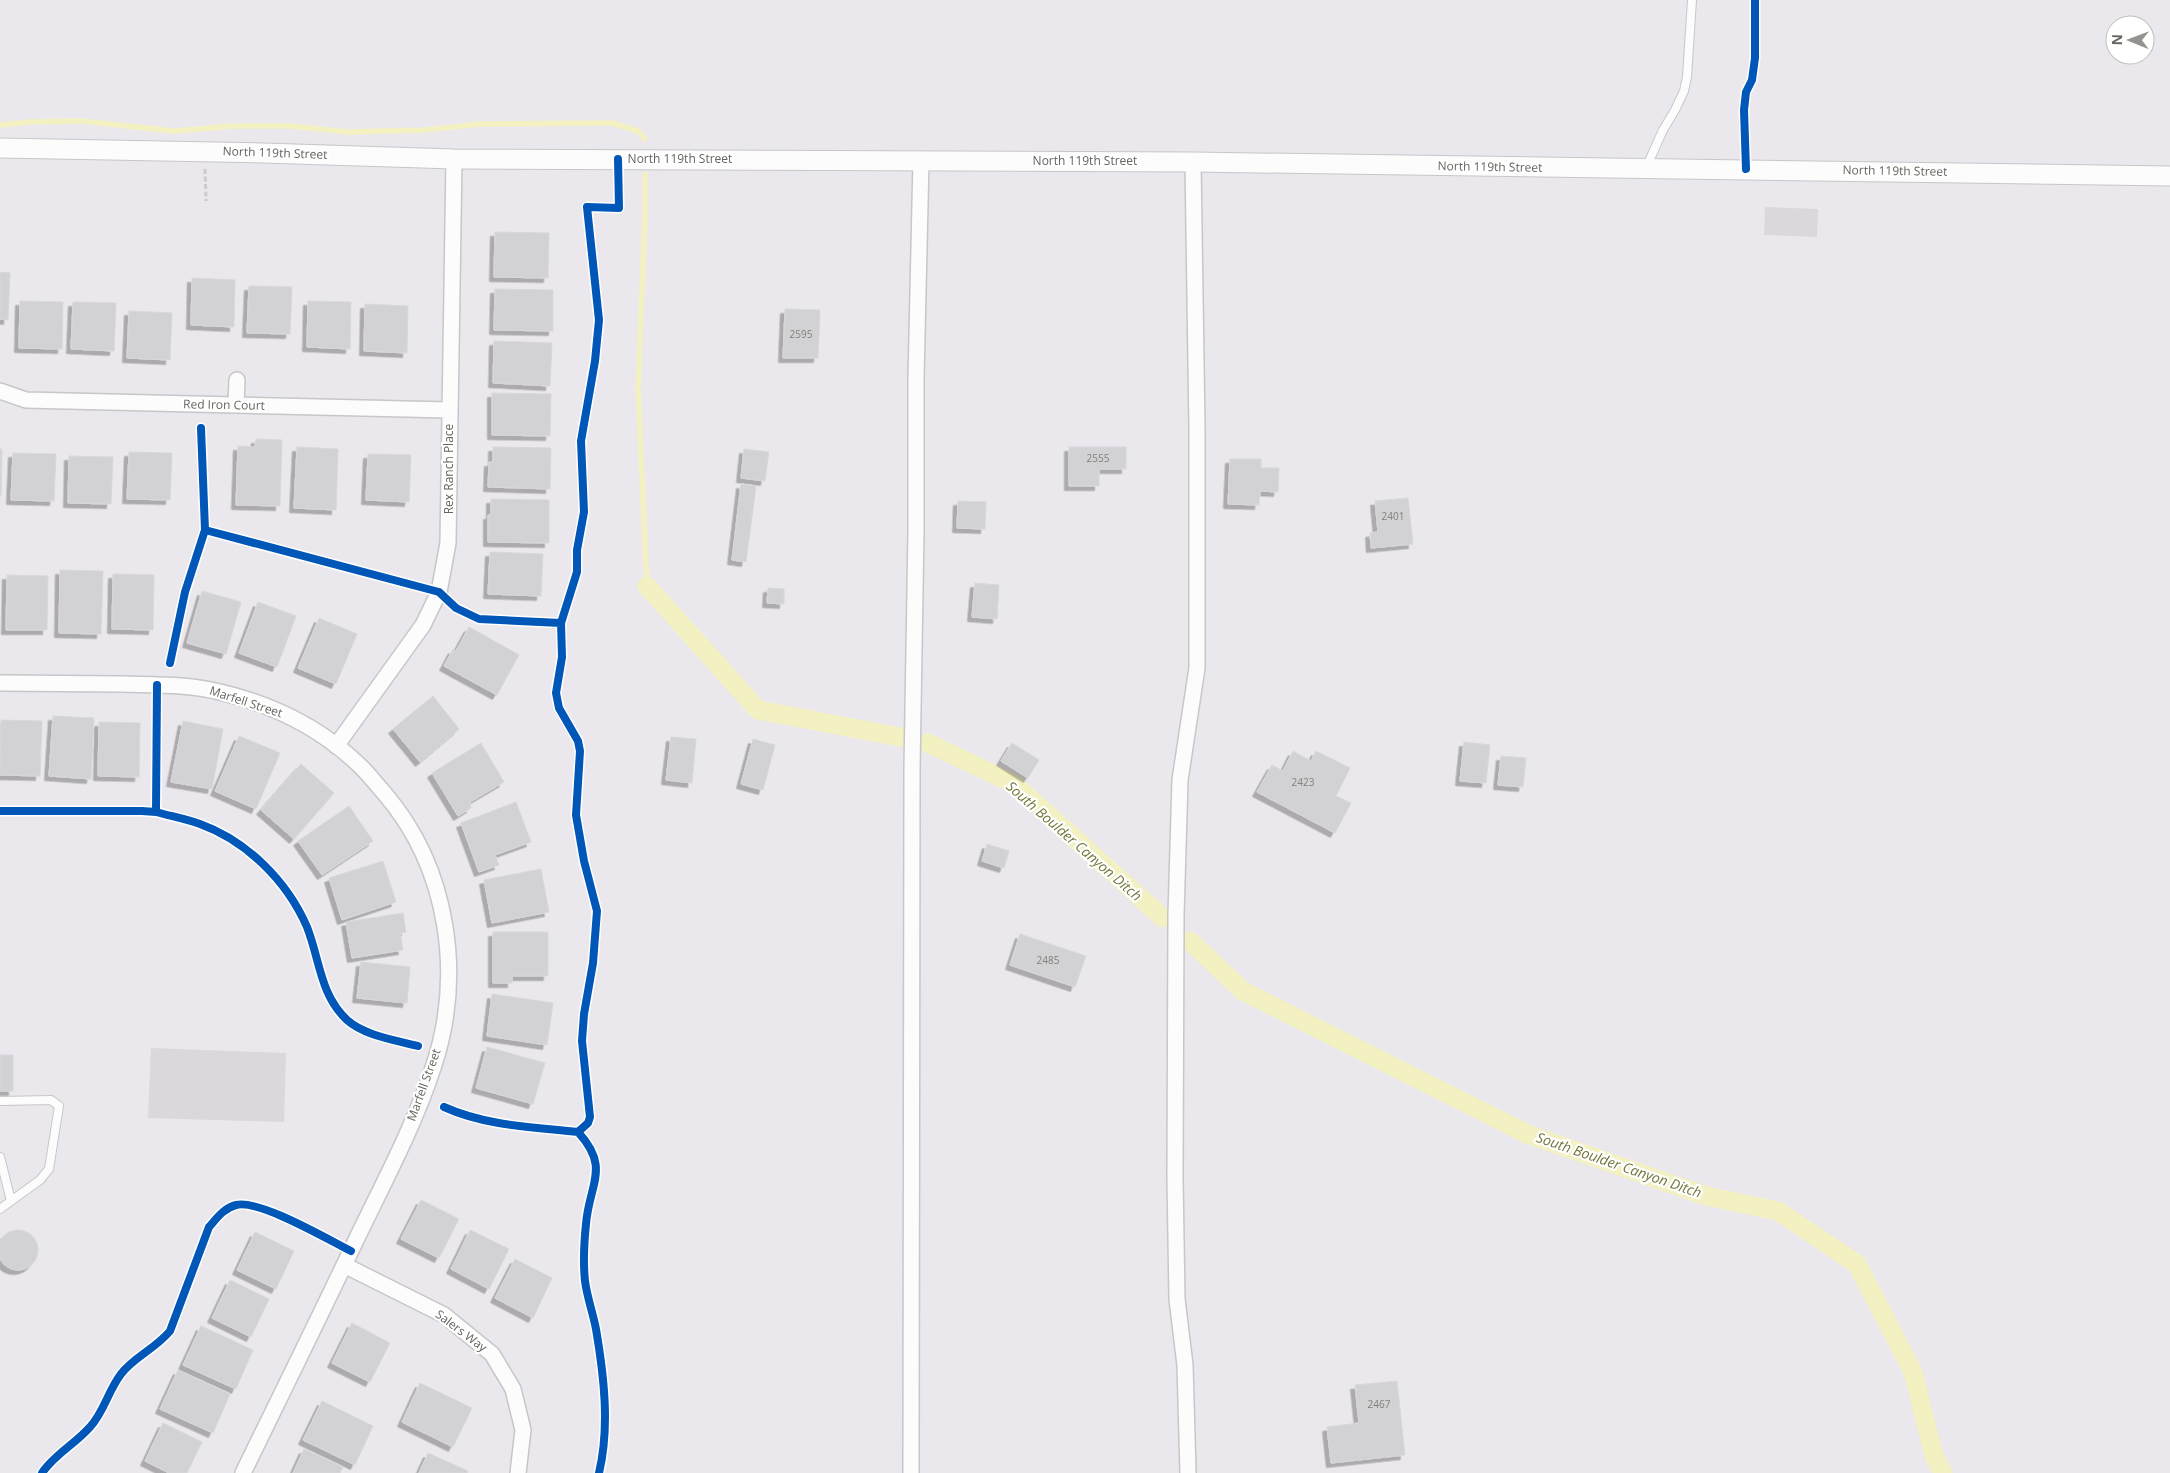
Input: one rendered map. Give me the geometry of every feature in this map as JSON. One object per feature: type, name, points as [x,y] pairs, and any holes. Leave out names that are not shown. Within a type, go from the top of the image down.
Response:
[{"type":"street","name":"North 119th Street","points":[[0,148],[263,152],[454,159],[1193,162],[2170,176]]},
{"type":"street","name":"Rex Ranch Place","points":[[336,746],[423,625],[440,592],[448,543],[454,159]]},
{"type":"street","points":[[910,1473],[912,769],[916,531],[916,379],[921,160]]},
{"type":"street","points":[[1188,1473],[1185,1366],[1177,1299],[1175,1178],[1176,915],[1180,780],[1197,668],[1197,430],[1193,162]]},
{"type":"street","points":[[236,405],[237,380]]},
{"type":"street","name":"Red Iron Court","points":[[0,391],[26,400],[449,410]]},
{"type":"street","name":"Marfell Street","points":[[0,683],[186,686],[220,691],[280,712],[336,746],[359,765],[399,811],[422,851],[437,891],[447,932],[449,976],[446,1018],[434,1066],[414,1118],[243,1473]]},
{"type":"street","name":"Salers Way","points":[[344,1265],[444,1315],[492,1354],[513,1390],[523,1430],[518,1473]]},
{"type":"lane","points":[[1646,168],[1663,130],[1676,110],[1684,91],[1687,77],[1692,0]]},
{"type":"lane","points":[[0,1101],[51,1100],[59,1106],[49,1169],[40,1180],[0,1209]]},
{"type":"lane","points":[[0,1158],[11,1202]]},
{"type":"path","points":[[205,166],[206,201]]},
{"type":"shaded area","points":[[1765,207],[1818,209],[1817,237],[1764,235]]},
{"type":"shaded area","points":[[151,1048],[286,1053],[284,1122],[148,1118]]},
{"type":"building","points":[[495,232],[549,233],[548,278],[494,277]]},
{"type":"building","points":[[0,272],[10,273],[8,320],[0,319]]},
{"type":"building","points":[[192,278],[235,280],[234,327],[191,325]]},
{"type":"building","points":[[249,286],[292,287],[290,334],[247,333]]},
{"type":"building","points":[[495,289],[553,290],[553,331],[494,330]]},
{"type":"building","points":[[20,301],[63,302],[62,349],[19,348]]},
{"type":"building","points":[[308,301],[351,302],[350,349],[307,347]]},
{"type":"building","points":[[73,302],[116,303],[114,351],[71,349]]},
{"type":"building","points":[[365,304],[408,306],[407,353],[364,351]]},
{"type":"building","points":[[785,309],[820,310],[818,358],[783,358]]},
{"type":"building","points":[[129,311],[172,313],[170,360],[127,358]]},
{"type":"building","points":[[494,341],[552,343],[550,386],[493,383]]},
{"type":"building","points":[[492,393],[551,394],[550,436],[492,435]]},
{"type":"building","points":[[256,439],[282,440],[280,506],[236,505],[238,446],[255,447]]},
{"type":"building","points":[[297,447],[338,449],[336,510],[294,508]]},
{"type":"building","points":[[493,447],[551,448],[550,489],[488,487],[489,462],[493,462]]},
{"type":"building","points":[[1069,447],[1126,447],[1126,469],[1099,469],[1099,486],[1069,486]]},
{"type":"building","points":[[0,449],[2,449],[1,496],[0,496]]},
{"type":"building","points":[[744,449],[769,452],[765,481],[741,478]]},
{"type":"building","points":[[129,452],[172,453],[170,500],[127,499]]},
{"type":"building","points":[[13,453],[56,454],[54,501],[11,500]]},
{"type":"building","points":[[368,454],[411,455],[409,502],[366,500]]},
{"type":"building","points":[[69,456],[113,457],[111,504],[68,503]]},
{"type":"building","points":[[1230,459],[1261,459],[1261,468],[1279,468],[1278,492],[1260,491],[1259,505],[1228,504]]},
{"type":"building","points":[[741,484],[756,486],[746,562],[732,560]]},
{"type":"building","points":[[1408,498],[1413,544],[1371,548],[1370,533],[1378,532],[1375,501]]},
{"type":"building","points":[[491,499],[549,500],[549,543],[488,542],[488,515],[491,515]]},
{"type":"building","points":[[958,501],[986,502],[985,529],[957,528]]},
{"type":"building","points":[[490,552],[543,554],[541,596],[488,594]]},
{"type":"building","points":[[60,570],[103,571],[101,634],[59,633]]},
{"type":"building","points":[[113,574],[154,575],[153,630],[112,629]]},
{"type":"building","points":[[7,575],[48,576],[47,630],[6,630]]},
{"type":"building","points":[[975,583],[999,585],[997,619],[972,617]]},
{"type":"building","points":[[768,588],[784,589],[784,604],[767,603]]},
{"type":"building","points":[[202,591],[241,602],[226,654],[187,643]]},
{"type":"building","points":[[258,602],[296,616],[277,667],[239,653]]},
{"type":"building","points":[[319,618],[357,634],[336,684],[298,668]]},
{"type":"building","points":[[469,627],[519,655],[497,695],[444,666],[453,649],[456,651]]},
{"type":"building","points":[[433,696],[459,729],[420,762],[393,729]]},
{"type":"building","points":[[53,716],[94,718],[91,779],[49,776]]},
{"type":"building","points":[[1,720],[42,721],[40,776],[0,775]]},
{"type":"building","points":[[183,721],[223,729],[212,789],[171,782]]},
{"type":"building","points":[[99,722],[140,723],[139,777],[98,776]]},
{"type":"building","points":[[239,736],[280,753],[256,809],[215,791]]},
{"type":"building","points":[[671,737],[696,739],[692,783],[666,780]]},
{"type":"building","points":[[753,739],[775,745],[763,790],[741,784]]},
{"type":"building","points":[[1464,742],[1490,745],[1486,783],[1460,781]]},
{"type":"building","points":[[481,743],[504,782],[470,802],[471,808],[458,816],[432,773]]},
{"type":"building","points":[[1012,743],[1039,760],[1028,778],[1001,761]]},
{"type":"building","points":[[1293,751],[1311,761],[1316,751],[1350,768],[1336,796],[1351,803],[1335,833],[1257,792],[1272,765],[1283,771]]},
{"type":"building","points":[[1501,756],[1526,758],[1523,787],[1498,785]]},
{"type":"building","points":[[301,764],[334,793],[294,839],[261,810]]},
{"type":"building","points":[[516,802],[531,842],[495,855],[499,865],[479,872],[461,823]]},
{"type":"building","points":[[349,806],[373,841],[322,875],[298,841]]},
{"type":"building","points":[[987,844],[1009,851],[1004,868],[982,861]]},
{"type":"building","points":[[383,861],[396,902],[342,920],[329,878]]},
{"type":"building","points":[[541,869],[549,912],[492,923],[484,880]]},
{"type":"building","points":[[403,913],[406,932],[400,933],[403,950],[352,958],[346,922]]},
{"type":"building","points":[[493,932],[548,932],[548,976],[512,976],[512,983],[493,983]]},
{"type":"building","points":[[1020,934],[1086,956],[1075,987],[1010,965]]},
{"type":"building","points":[[361,962],[410,967],[407,1003],[357,998]]},
{"type":"building","points":[[492,994],[553,1003],[547,1045],[487,1036]]},
{"type":"building","points":[[487,1047],[545,1063],[533,1104],[476,1088]]},
{"type":"building","points":[[0,1055],[13,1055],[13,1091],[0,1091]]},
{"type":"building","points":[[421,1200],[459,1219],[439,1258],[401,1239]]},
{"type":"building","points":[[14,1230],[22,1230],[29,1233],[35,1239],[38,1250],[35,1261],[29,1267],[22,1270],[14,1270],[7,1267],[1,1261],[-2,1254],[-2,1246],[1,1239],[7,1233]]},
{"type":"building","points":[[470,1230],[509,1249],[489,1289],[451,1269]]},
{"type":"building","points":[[255,1232],[294,1251],[276,1289],[237,1270]]},
{"type":"building","points":[[515,1259],[552,1278],[533,1318],[495,1298]]},
{"type":"building","points":[[230,1280],[269,1299],[251,1337],[212,1318]]},
{"type":"building","points":[[352,1323],[390,1343],[370,1382],[332,1363]]},
{"type":"building","points":[[201,1326],[253,1350],[236,1389],[183,1365]]},
{"type":"building","points":[[178,1370],[230,1394],[213,1433],[160,1409]]},
{"type":"building","points":[[1397,1381],[1405,1455],[1331,1463],[1327,1427],[1359,1423],[1355,1385]]},
{"type":"building","points":[[420,1383],[472,1408],[453,1447],[402,1422]]},
{"type":"building","points":[[322,1401],[373,1426],[355,1465],[303,1440]]},
{"type":"building","points":[[163,1423],[202,1442],[187,1473],[169,1473],[145,1461]]},
{"type":"building","points":[[304,1449],[343,1467],[340,1473],[293,1473]]},
{"type":"building","points":[[428,1453],[468,1471],[467,1473],[419,1473]]},
{"type":"waterway","points":[[0,125],[30,122],[81,121],[174,131],[232,126],[291,126],[347,132],[425,130],[480,124],[612,123],[638,131],[645,139]]},
{"type":"waterway","points":[[645,174],[638,388],[647,586]]},
{"type":"waterway","name":"South Boulder Canyon Ditch","points":[[647,586],[758,710],[900,737]]},
{"type":"waterway","name":"South Boulder Canyon Ditch","points":[[928,743],[1014,784],[1163,918]]},
{"type":"waterway","name":"South Boulder Canyon Ditch","points":[[1190,941],[1243,991],[1527,1134],[1706,1196],[1778,1211],[1857,1264],[1913,1372],[1934,1456],[1943,1473]]},
{"type":"cycle path","points":[[1746,169],[1744,110],[1746,92],[1752,80],[1755,58],[1755,0]]},
{"type":"cycle path","points":[[444,1107],[493,1122],[578,1132],[588,1123],[590,1117],[582,1041],[584,1014],[593,963],[597,911],[584,861],[576,815],[580,751],[578,741],[559,708],[556,693],[562,657],[561,623],[577,572],[577,550],[584,512],[581,441],[595,361],[599,320],[587,207],[619,208],[618,159]]},
{"type":"cycle path","points":[[170,663],[185,592],[205,530],[201,428]]},
{"type":"cycle path","points":[[205,530],[439,592],[456,608],[479,619],[561,623]]},
{"type":"cycle path","points":[[157,685],[156,812],[195,822],[217,831],[234,841],[264,865],[277,879],[299,910],[307,927],[326,988],[338,1010],[347,1020],[363,1030],[381,1037],[418,1046]]},
{"type":"cycle path","points":[[0,811],[156,812]]},
{"type":"cycle path","points":[[578,1132],[594,1156],[596,1166],[596,1176],[586,1224],[584,1274],[596,1329],[605,1401],[604,1438],[599,1473]]},
{"type":"cycle path","points":[[42,1473],[52,1461],[95,1421],[113,1387],[126,1368],[170,1331],[209,1227],[224,1211],[236,1205],[260,1208],[293,1221],[351,1251]]}]
